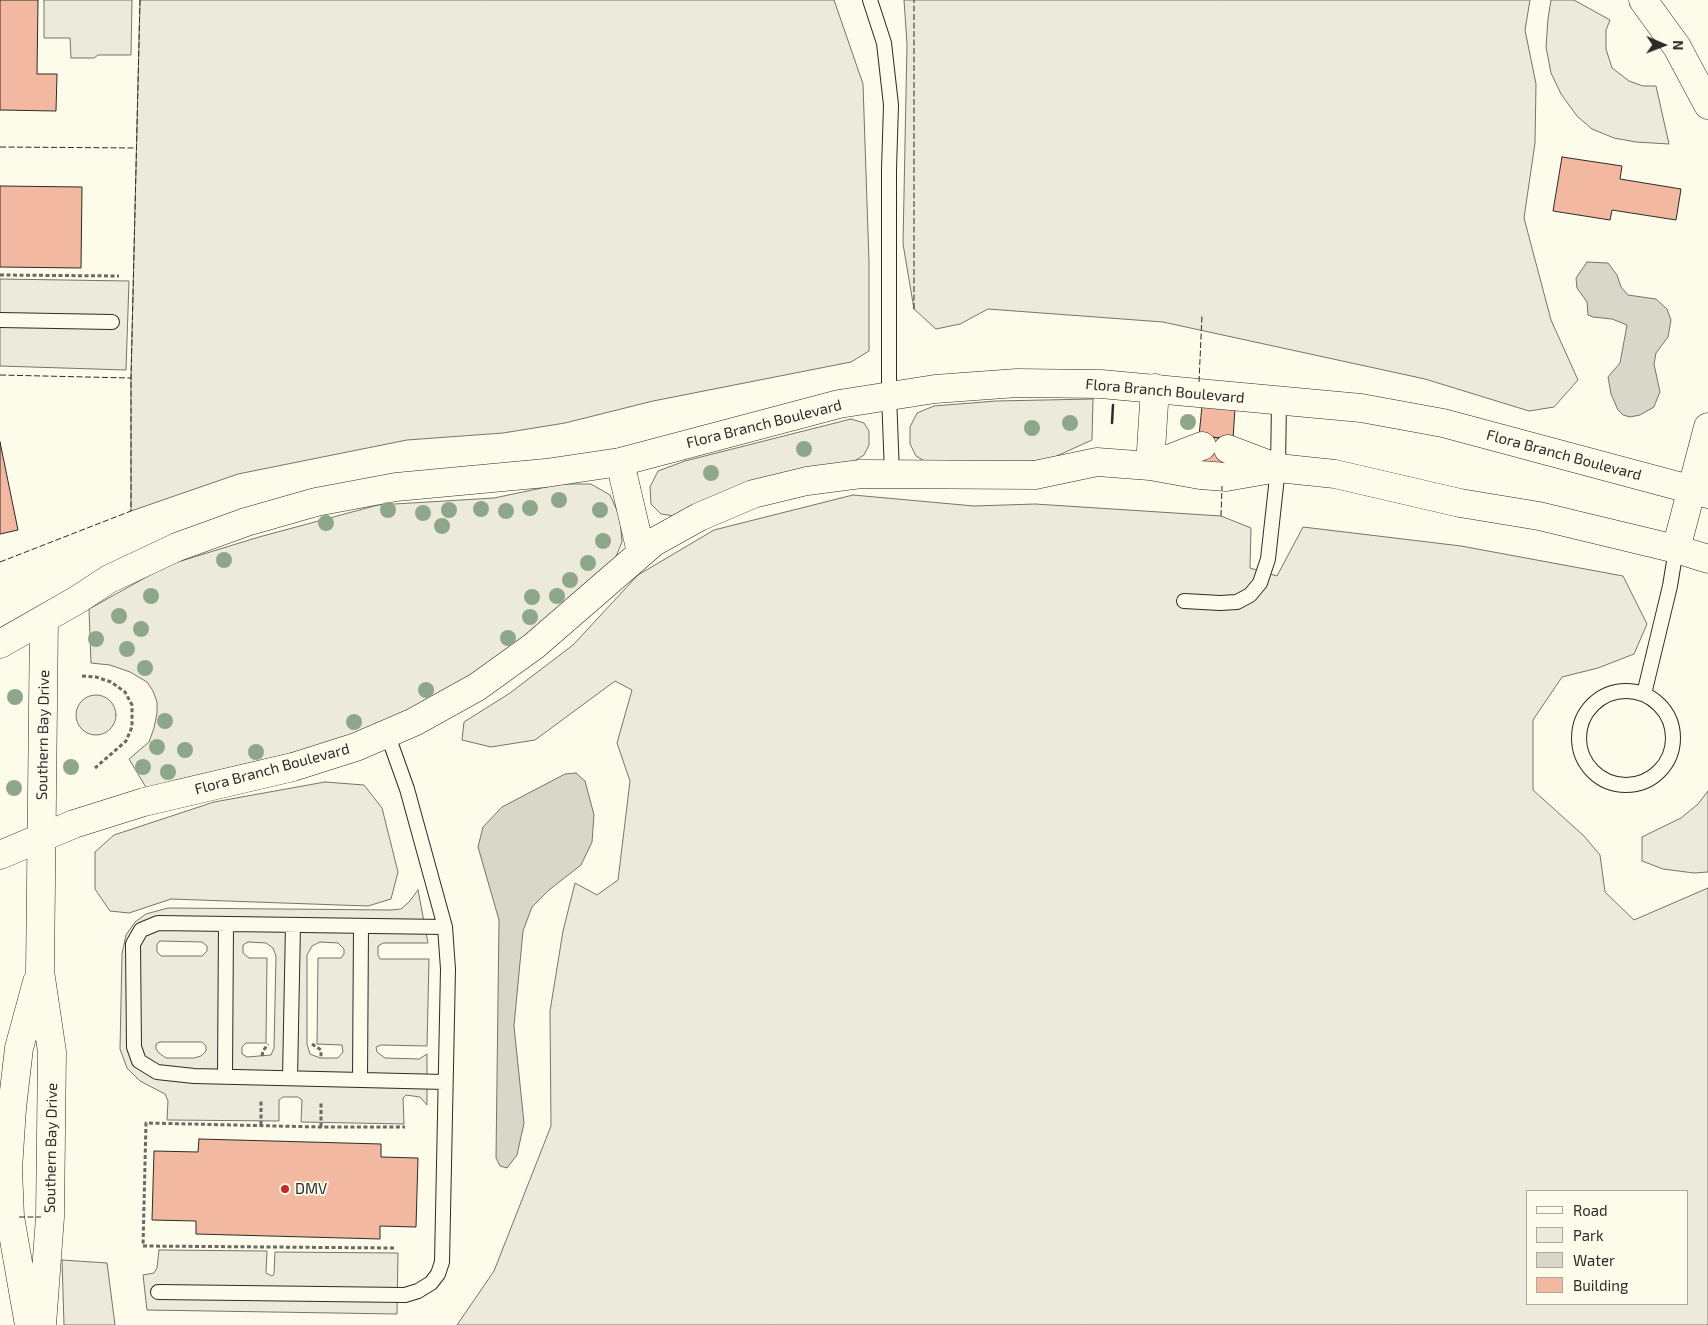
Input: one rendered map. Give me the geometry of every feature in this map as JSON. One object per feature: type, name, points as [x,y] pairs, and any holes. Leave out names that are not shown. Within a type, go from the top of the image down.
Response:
[{"type":"street","points":[[1643,0],[1677,47],[1708,105]]},
{"type":"street","name":"Flora Branch Boulevard","points":[[0,644],[77,600],[109,579],[176,547],[246,522],[298,507],[396,487],[546,473],[620,462],[839,404],[935,389],[1017,383],[1101,384],[1362,408],[1443,423],[1700,492]]},
{"type":"street","points":[[1155,388],[1150,466],[1202,446]]},
{"type":"street","points":[[1676,549],[1700,492],[1708,426]]},
{"type":"street","points":[[1228,449],[1278,468]]},
{"type":"street","points":[[620,462],[641,552]]},
{"type":"street","name":"Flora Branch Boulevard","points":[[0,855],[74,824],[144,802],[293,767],[356,747],[414,722],[477,687],[534,646],[654,542],[699,517],[753,494],[807,481],[862,474],[1035,475],[1097,462],[1150,466],[1200,475],[1226,477],[1278,468],[1335,474],[1460,503],[1539,516],[1676,549],[1708,559]]},
{"type":"street","name":"Southern Bay Drive","points":[[42,1325],[50,1217],[52,1052],[40,971],[44,619]]},
{"type":"street","name":"Southern Bay Drive","points":[[29,1325],[10,1217],[8,1169],[12,1108],[19,1048],[40,971]]},
{"type":"street","points":[[8,1169],[51,1172]]},
{"type":"lane","points":[[870,0],[884,43],[891,105],[889,169],[892,474]]},
{"type":"lane","points":[[0,320],[112,322]]},
{"type":"lane","points":[[1184,601],[1237,602],[1250,595],[1260,583],[1268,559],[1278,468],[1279,400]]},
{"type":"lane","points":[[1644,694],[1670,586],[1676,549]]},
{"type":"lane","points":[[1629,690],[1644,694],[1657,702],[1670,721],[1673,743],[1669,758],[1649,780],[1634,785],[1619,785],[1604,780],[1591,770],[1582,757],[1579,741],[1580,725],[1587,711],[1598,699],[1613,692],[1629,690]]},
{"type":"lane","points":[[158,1292],[405,1295],[418,1291],[431,1283],[438,1274],[442,1262],[446,1082],[448,968],[445,928],[407,789],[387,733]]},
{"type":"lane","points":[[445,928],[158,923],[141,930],[134,944],[134,1047],[140,1060],[157,1072],[194,1076],[446,1082]]},
{"type":"lane","points":[[225,1076],[226,924]]},
{"type":"lane","points":[[290,1078],[293,925]]},
{"type":"lane","points":[[360,1080],[361,926]]},
{"type":"path","points":[[0,275],[120,276]]},
{"type":"path","points":[[82,676],[96,677],[111,682],[125,692],[132,705],[132,727],[126,741],[95,768]]},
{"type":"path","points":[[311,1044],[322,1050],[321,1128]]},
{"type":"path","points":[[394,1248],[143,1246],[146,1123],[321,1128],[404,1127]]},
{"type":"green space","points":[[140,0],[834,0],[863,84],[869,262],[869,351],[851,362],[653,401],[565,423],[503,433],[407,440],[238,474],[131,511],[131,378]]},
{"type":"green space","points":[[904,0],[1530,0],[1525,30],[1536,84],[1535,143],[1524,218],[1551,320],[1578,380],[1554,407],[1529,411],[1425,379],[1163,322],[988,309],[960,324],[936,329],[914,309],[903,244],[907,44]]},
{"type":"green space","points":[[1093,399],[1092,440],[1050,459],[1017,463],[928,463],[916,456],[910,444],[910,427],[917,413],[934,406],[996,401]]},
{"type":"green space","points":[[851,419],[864,423],[869,431],[869,445],[864,455],[851,463],[674,516],[661,514],[651,504],[650,487],[658,471],[685,461]]},
{"type":"green space","points":[[561,484],[591,484],[610,495],[620,517],[622,542],[615,559],[495,661],[378,727],[317,747],[176,780],[147,789],[129,759],[149,742],[157,713],[157,702],[147,682],[130,672],[110,665],[91,663],[89,609],[168,565],[259,537],[378,505],[494,498]]},
{"type":"green space","points":[[853,495],[974,506],[1035,504],[1221,516],[1251,528],[1250,568],[1277,576],[1303,527],[1461,546],[1623,576],[1647,624],[1634,654],[1598,668],[1562,677],[1533,720],[1533,790],[1584,836],[1600,855],[1605,892],[1634,920],[1708,888],[1708,1325],[457,1325],[494,1271],[551,1126],[550,1011],[563,931],[575,883],[597,895],[618,880],[630,781],[617,743],[632,690],[615,681],[535,740],[491,747],[462,740],[464,722],[510,693],[573,645],[638,575],[714,530]]},
{"type":"green space","points":[[96,695],[110,701],[116,715],[110,729],[96,735],[82,729],[76,715],[82,701]]},
{"type":"green space","points":[[325,782],[364,785],[382,808],[398,872],[391,899],[368,906],[171,899],[129,913],[110,911],[95,889],[95,852],[114,835],[214,802]]},
{"type":"green space","points":[[1708,791],[1708,872],[1694,873],[1663,869],[1642,861],[1642,837],[1681,818],[1698,804]]},
{"type":"green space","points":[[62,1260],[107,1263],[115,1325],[64,1325]]},
{"type":"shaded area","points":[[44,0],[132,0],[131,55],[98,55],[94,58],[71,58],[70,38],[44,38]]},
{"type":"shaded area","points":[[1551,0],[1574,0],[1610,20],[1606,30],[1606,49],[1612,68],[1629,81],[1643,86],[1656,86],[1669,144],[1636,142],[1614,138],[1592,129],[1577,116],[1561,94],[1551,73],[1546,47]]},
{"type":"shaded area","points":[[0,279],[129,281],[126,370],[0,366]]},
{"type":"shaded area","points":[[418,890],[428,943],[383,943],[378,946],[380,959],[429,959],[427,1046],[381,1045],[376,1047],[377,1052],[385,1058],[419,1059],[427,1054],[427,1105],[420,1097],[406,1095],[403,1098],[404,1124],[301,1122],[302,1100],[298,1097],[283,1097],[279,1100],[279,1121],[167,1120],[168,1101],[165,1094],[140,1081],[127,1068],[120,1049],[122,954],[126,935],[135,922],[146,914],[168,908],[391,910],[401,909]],"holes":[[[160,941],[202,942],[207,946],[207,951],[202,956],[161,956],[157,952],[157,944]],[[248,942],[266,943],[273,948],[276,956],[274,1048],[271,1055],[247,1057],[242,1054],[242,1047],[246,1043],[266,1043],[267,958],[249,958],[243,953],[243,945]],[[320,942],[338,943],[344,949],[344,954],[341,958],[318,958],[317,1044],[342,1045],[343,1052],[338,1058],[320,1058],[310,1054],[307,1044],[307,955],[312,946]],[[160,1042],[202,1042],[206,1046],[206,1051],[201,1056],[194,1058],[166,1058],[156,1049],[156,1044]]]},
{"type":"shaded area","points":[[159,1250],[267,1251],[266,1273],[272,1276],[274,1274],[275,1252],[398,1253],[397,1314],[147,1310],[143,1275],[154,1273],[157,1268]]},
{"type":"water","points":[[1587,262],[1608,263],[1617,275],[1621,287],[1628,295],[1656,299],[1667,309],[1671,320],[1668,337],[1656,353],[1654,364],[1660,392],[1654,407],[1640,415],[1630,417],[1623,415],[1618,410],[1611,394],[1608,377],[1620,363],[1627,325],[1612,319],[1588,315],[1587,302],[1577,288],[1576,278]]},
{"type":"water","points":[[576,773],[585,781],[594,815],[592,842],[581,865],[549,890],[532,907],[523,931],[514,1026],[524,1123],[517,1155],[507,1168],[500,1166],[496,1158],[499,920],[478,847],[483,827],[502,807],[565,774]]},
{"type":"building","points":[[0,0],[38,0],[37,74],[57,74],[56,111],[0,110]]},
{"type":"building","points":[[1562,157],[1622,166],[1620,179],[1681,189],[1676,220],[1612,210],[1610,220],[1553,211]]},
{"type":"building","points":[[0,186],[82,187],[81,268],[0,267]]},
{"type":"building","points":[[1202,406],[1235,408],[1233,439],[1199,436]]},
{"type":"building","points":[[1202,436],[1229,439],[1227,467],[1200,465]]},
{"type":"building","points":[[0,442],[18,530],[0,534]]},
{"type":"building","name":"DMV","points":[[199,1139],[381,1144],[381,1157],[418,1158],[416,1227],[380,1226],[380,1239],[196,1234],[196,1221],[152,1220],[154,1151],[198,1152]]},
{"type":"fence","points":[[0,562],[131,511],[131,378],[140,0]]},
{"type":"fence","points":[[914,0],[914,309]]},
{"type":"fence","points":[[0,147],[136,148]]},
{"type":"fence","points":[[1199,382],[1202,315]]},
{"type":"fence","points":[[0,375],[131,378]]},
{"type":"fence","points":[[1221,516],[1222,486]]},
{"type":"fence","points":[[19,1217],[41,1217]]},
{"type":"wall","points":[[1112,423],[1113,405]]},
{"type":"place","name":"DMV","points":[[285,1189]]}]
